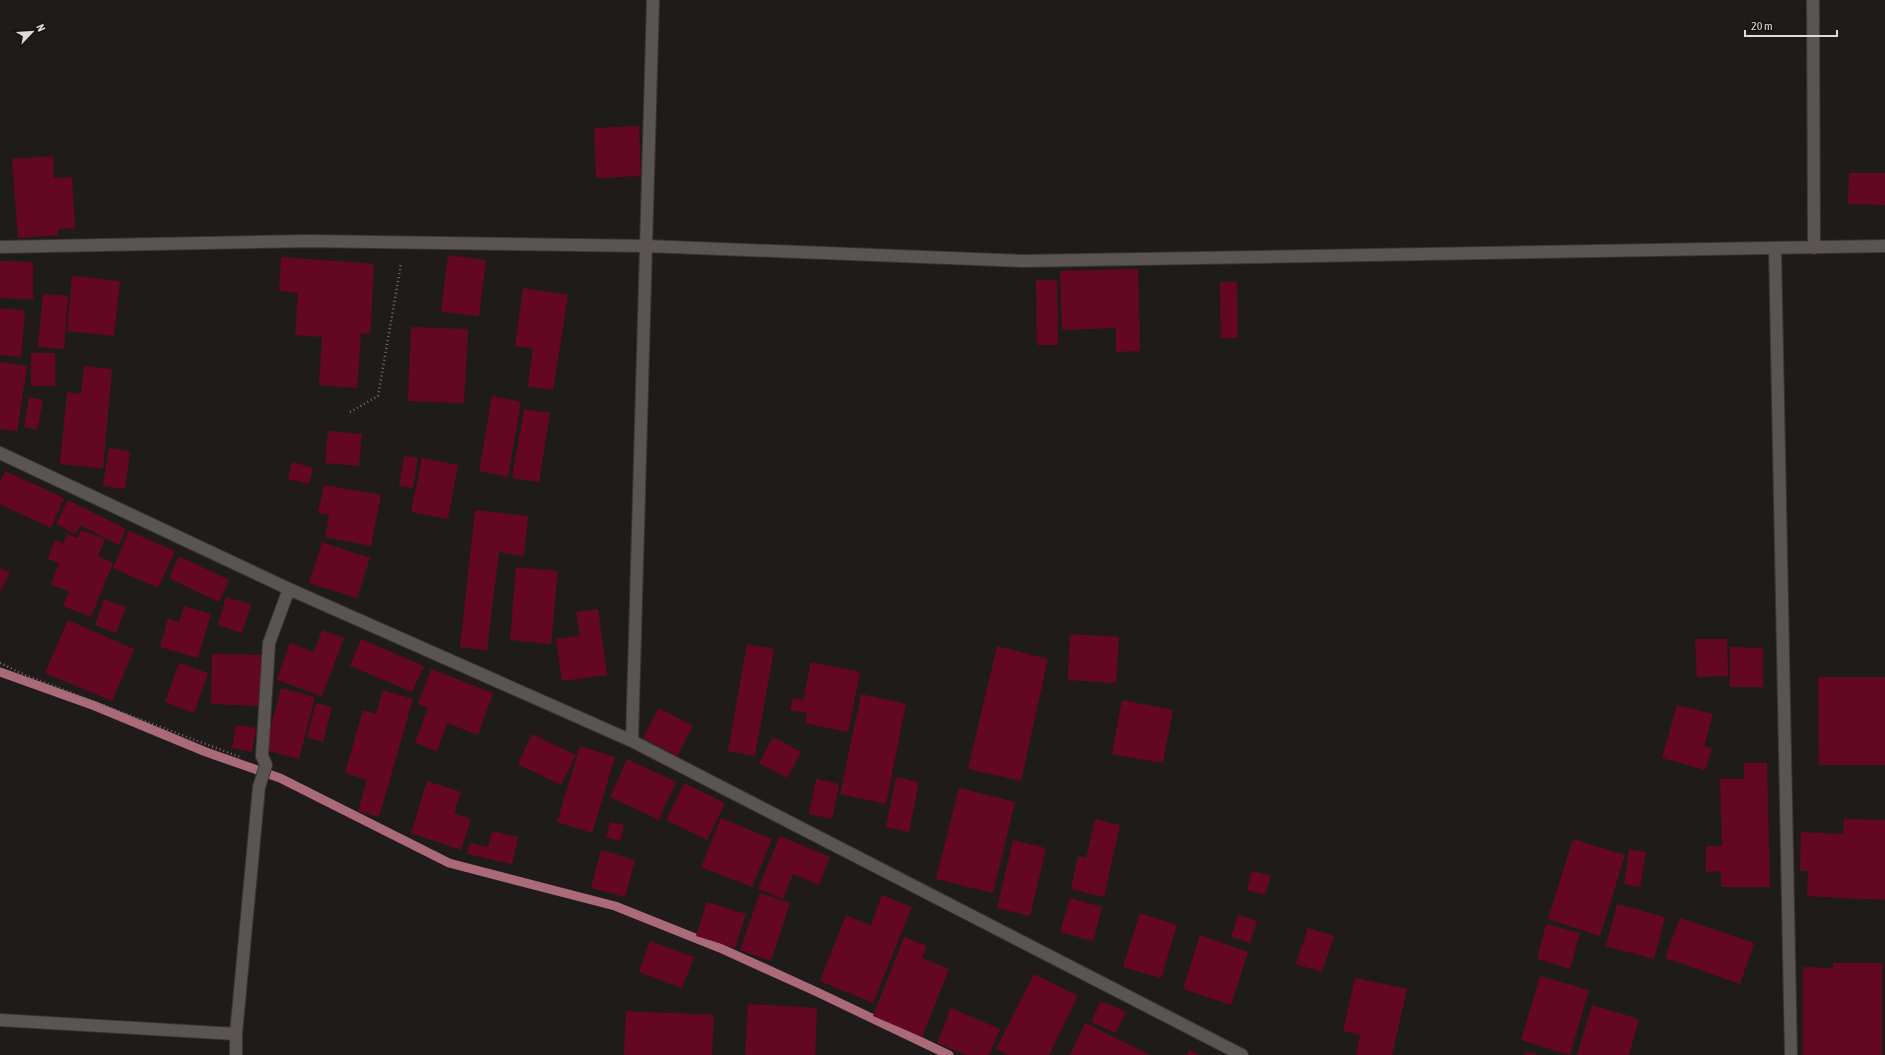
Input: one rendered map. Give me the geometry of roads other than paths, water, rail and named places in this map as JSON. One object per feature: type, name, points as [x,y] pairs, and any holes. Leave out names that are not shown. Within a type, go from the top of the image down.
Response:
[{"type":"street","points":[[632,741],[653,0]]},
{"type":"street","points":[[1813,0],[1814,248]]},
{"type":"street","points":[[0,247],[310,240],[647,246],[1022,260],[1775,249],[1885,246]]},
{"type":"street","points":[[1775,249],[1791,1055]]},
{"type":"street","points":[[0,453],[290,589],[632,741],[1242,1055]]},
{"type":"street","points":[[236,1055],[236,1034],[259,787],[264,760],[269,643],[290,589]]},
{"type":"street","points":[[0,1020],[236,1034]]},
{"type":"waterway","points":[[0,672],[95,706],[206,752],[280,778],[449,863],[615,906],[720,948],[949,1055]]}]
